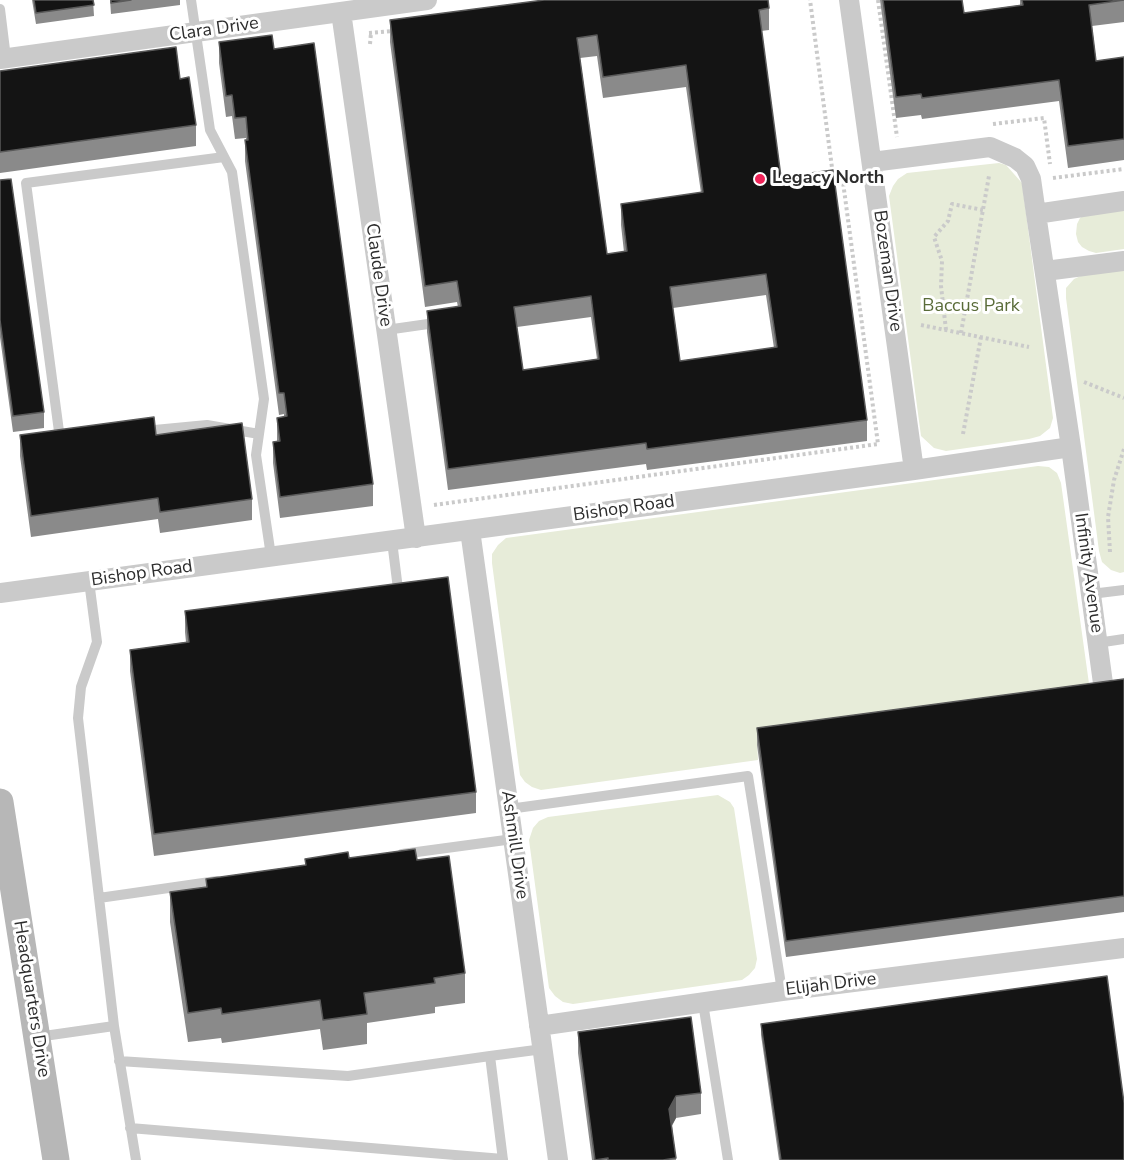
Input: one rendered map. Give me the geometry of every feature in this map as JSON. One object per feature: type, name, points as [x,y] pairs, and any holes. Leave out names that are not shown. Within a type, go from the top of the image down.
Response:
[{"type":"main road","name":"Headquarters Drive","points":[[0,802],[56,1160]]},
{"type":"street","name":"Clara Drive","points":[[3,59],[427,0]]},
{"type":"street","name":"Bozeman Drive","points":[[849,0],[914,470]]},
{"type":"street","name":"Claude Drive","points":[[342,12],[416,538]]},
{"type":"street","points":[[872,162],[990,147],[1015,158],[1025,166],[1031,179],[1071,447]]},
{"type":"street","points":[[1036,214],[1124,201]]},
{"type":"street","points":[[1045,271],[1124,261]]},
{"type":"street","name":"Bishop Road","points":[[0,593],[1071,447]]},
{"type":"street","name":"Infinity Avenue","points":[[1071,447],[1105,698]]},
{"type":"street","name":"Ashmill Drive","points":[[470,530],[558,1160]]},
{"type":"street","name":"Elijah Drive","points":[[539,1026],[782,991],[1124,948]]},
{"type":"lane","points":[[191,0],[210,129],[232,172],[264,399],[256,455],[271,556]]},
{"type":"lane","points":[[0,9],[3,59]]},
{"type":"lane","points":[[72,438],[60,439],[26,183],[224,158]]},
{"type":"lane","points":[[386,330],[450,321]]},
{"type":"lane","points":[[128,433],[207,425],[259,434]]},
{"type":"lane","points":[[392,541],[400,604]]},
{"type":"lane","points":[[89,581],[97,642],[81,687],[78,718],[114,1026],[136,1160]]},
{"type":"lane","points":[[1091,594],[1124,590]]},
{"type":"lane","points":[[1097,643],[1124,639]]},
{"type":"lane","points":[[509,809],[748,776],[782,991]]},
{"type":"lane","points":[[392,856],[513,838]]},
{"type":"lane","points":[[99,898],[227,879]]},
{"type":"lane","points":[[703,1003],[728,1160]]},
{"type":"lane","points":[[38,1037],[114,1026]]},
{"type":"lane","points":[[119,1061],[348,1076],[543,1049]]},
{"type":"lane","points":[[130,1128],[503,1160],[490,1056]]},
{"type":"path","points":[[432,498],[433,505],[878,444],[843,182],[834,183],[810,0]]},
{"type":"path","points":[[878,0],[897,138],[908,136]]},
{"type":"path","points":[[369,50],[371,33],[398,30]]},
{"type":"path","points":[[987,125],[1044,118],[1052,179],[1124,169]]},
{"type":"path","points":[[961,333],[989,176]]},
{"type":"path","points":[[946,330],[941,286],[942,261],[934,237],[948,221],[952,204],[982,210]]},
{"type":"path","points":[[921,325],[1029,347]]},
{"type":"path","points":[[963,434],[981,337]]},
{"type":"path","points":[[1084,382],[1124,398]]},
{"type":"path","points":[[1109,558],[1108,517],[1114,480],[1124,449]]},
{"type":"green space","name":"Baccus Park","points":[[999,163],[1006,165],[1022,183],[1053,418],[1050,428],[1040,436],[946,451],[934,448],[921,436],[889,196],[898,179],[907,173]]},
{"type":"green space","points":[[1124,206],[1124,249],[1096,253],[1082,247],[1076,234],[1080,218],[1086,213]]},
{"type":"green space","points":[[1124,269],[1124,572],[1120,573],[1111,570],[1102,562],[1099,551],[1066,288],[1074,279],[1085,274]]},
{"type":"green space","points":[[1038,466],[1049,467],[1057,473],[1061,483],[1091,698],[757,743],[758,760],[541,790],[525,782],[520,775],[492,563],[492,554],[506,538]]},
{"type":"green space","points":[[718,795],[730,802],[734,808],[757,959],[755,968],[742,980],[573,1004],[563,1002],[555,996],[549,988],[529,840],[533,828],[539,821],[548,817]]},
{"type":"building","points":[[34,0],[93,0],[94,5],[36,13]]},
{"type":"building","points":[[111,0],[131,0],[111,3]]},
{"type":"building","points":[[544,0],[768,0],[769,8],[759,10],[781,177],[833,170],[867,420],[647,449],[646,443],[448,469],[427,311],[461,306],[457,281],[425,286],[390,20]],"holes":[[[597,35],[603,77],[686,65],[703,192],[621,204],[627,251],[607,254],[577,38]],[[766,274],[777,347],[680,361],[670,287]],[[591,296],[599,359],[523,370],[514,307]]]},
{"type":"building","points":[[883,0],[962,0],[964,13],[1023,5],[1022,0],[1124,0],[1089,5],[1096,61],[1124,57],[1124,139],[1068,146],[1059,80],[922,98],[921,94],[896,97]]},
{"type":"building","points":[[272,35],[274,49],[314,43],[373,484],[280,497],[273,442],[280,441],[277,418],[287,416],[284,393],[279,393],[245,140],[248,140],[246,117],[235,118],[232,95],[226,96],[219,42]]},
{"type":"building","points":[[176,47],[180,79],[189,77],[196,125],[0,152],[0,71]]},
{"type":"building","points":[[11,179],[44,412],[13,416],[0,320],[0,180]]},
{"type":"building","points":[[154,417],[156,435],[242,423],[252,499],[160,512],[158,498],[31,516],[20,435]]},
{"type":"building","points":[[448,577],[476,792],[154,834],[130,650],[189,642],[185,611]]},
{"type":"building","points":[[1124,679],[1124,896],[786,941],[757,728]]},
{"type":"building","points":[[415,849],[417,860],[449,856],[465,973],[434,978],[435,983],[364,993],[367,1014],[323,1020],[320,1000],[222,1014],[221,1008],[188,1013],[170,892],[207,887],[206,879],[306,865],[305,859],[348,852],[349,858]]},
{"type":"building","points":[[1107,976],[1124,1103],[1124,1160],[781,1160],[761,1024]]},
{"type":"building","points":[[691,1017],[701,1093],[676,1096],[669,1109],[676,1158],[595,1160],[578,1032]]},
{"type":"place","name":"Legacy North","points":[[760,179]]}]
